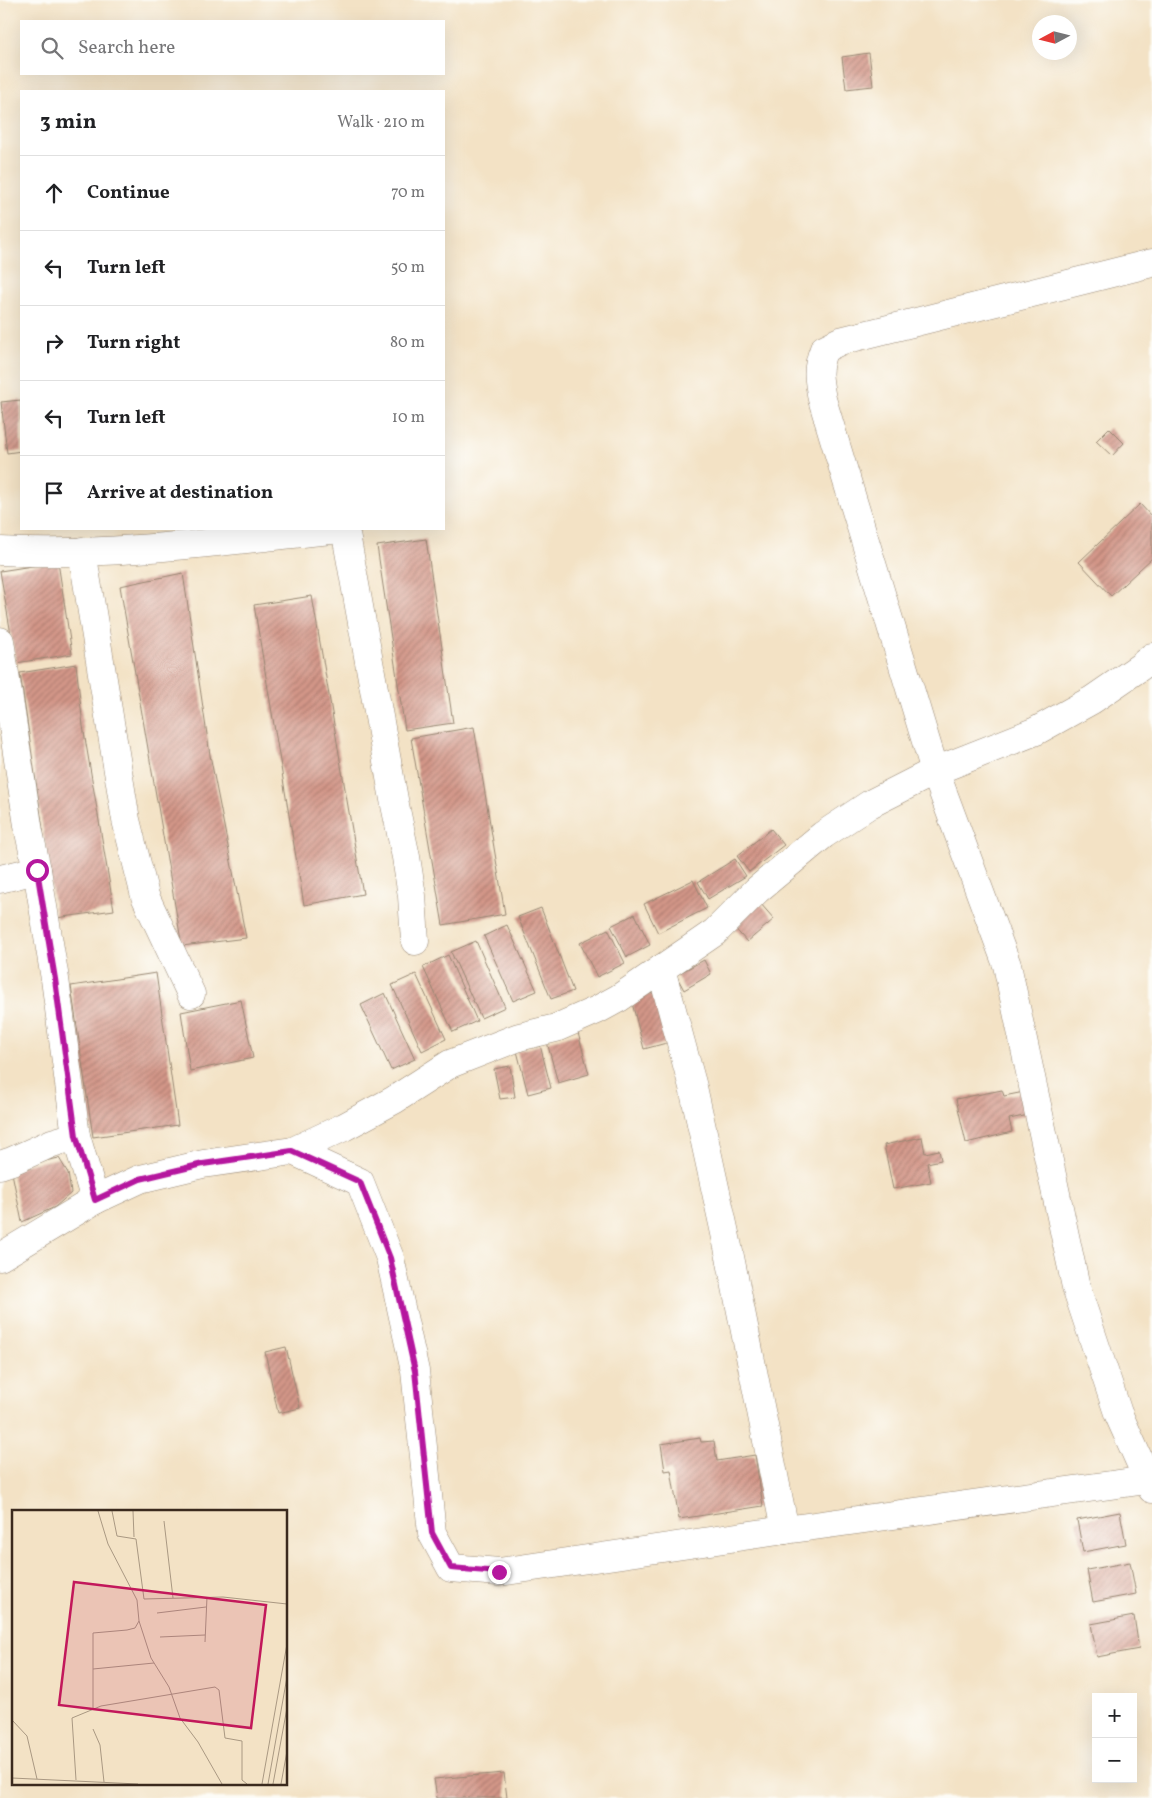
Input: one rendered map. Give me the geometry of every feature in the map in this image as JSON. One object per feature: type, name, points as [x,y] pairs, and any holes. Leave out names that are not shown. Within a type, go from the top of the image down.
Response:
[{"type":"street","points":[[292,1151],[360,1182],[390,1258],[415,1371],[432,1533],[451,1568],[499,1572],[785,1530],[1149,1484],[1118,1413],[1076,1288],[1040,1127],[1007,965],[935,771],[822,399],[817,375],[819,361],[824,349],[840,341],[1152,263]]},
{"type":"street","points":[[0,551],[36,553],[93,552],[330,530]]},
{"type":"street","points":[[346,530],[406,857],[412,896],[415,941]]},
{"type":"street","points":[[82,551],[126,820],[135,859],[145,896],[191,994]]},
{"type":"street","points":[[0,641],[29,832],[55,979],[76,1136],[95,1200]]},
{"type":"street","points":[[0,1258],[95,1200],[140,1179],[203,1164],[292,1151],[344,1127],[394,1100],[450,1064],[519,1037],[556,1028],[597,1010],[619,998],[715,932],[757,890],[823,835],[870,804],[935,771],[1036,731],[1092,700],[1152,657]]},
{"type":"street","points":[[0,879],[37,870]]},
{"type":"street","points":[[661,969],[693,1087],[728,1247],[785,1530]]},
{"type":"street","points":[[0,1165],[52,1143],[76,1136]]},
{"type":"building","points":[[869,53],[873,86],[846,89],[842,57]]},
{"type":"building","points":[[20,400],[20,451],[7,453],[1,402]]},
{"type":"building","points":[[1109,428],[1124,443],[1112,456],[1096,441]]},
{"type":"building","points":[[1140,504],[1152,517],[1152,558],[1111,596],[1079,562]]},
{"type":"building","points":[[426,539],[453,723],[405,730],[377,546]]},
{"type":"building","points":[[58,562],[72,654],[16,663],[0,571]]},
{"type":"building","points":[[183,573],[210,755],[246,938],[182,946],[120,586]]},
{"type":"building","points":[[312,596],[363,894],[304,905],[254,605]]},
{"type":"building","points":[[76,664],[83,726],[114,910],[56,918],[20,673]]},
{"type":"building","points":[[474,727],[505,914],[443,925],[411,738]]},
{"type":"building","points":[[771,829],[784,845],[749,872],[737,856]]},
{"type":"building","points":[[735,859],[746,876],[708,899],[698,882]]},
{"type":"building","points":[[693,880],[707,908],[658,933],[644,904]]},
{"type":"building","points":[[760,903],[774,919],[747,942],[733,926]]},
{"type":"building","points":[[541,908],[573,991],[551,999],[518,917]]},
{"type":"building","points":[[635,914],[650,945],[627,957],[611,926]]},
{"type":"building","points":[[507,925],[537,991],[513,1001],[484,936]]},
{"type":"building","points":[[608,929],[625,963],[597,977],[580,943]]},
{"type":"building","points":[[476,941],[505,1007],[481,1018],[451,952]]},
{"type":"building","points":[[448,955],[477,1021],[453,1032],[423,967]]},
{"type":"building","points":[[704,960],[711,974],[684,990],[676,975]]},
{"type":"building","points":[[156,973],[178,1125],[93,1137],[71,986]]},
{"type":"building","points":[[416,974],[446,1039],[422,1051],[392,985]]},
{"type":"building","points":[[657,992],[670,1042],[644,1049],[631,999]]},
{"type":"building","points":[[385,993],[415,1059],[391,1070],[361,1005]]},
{"type":"building","points":[[241,1000],[253,1058],[190,1071],[181,1012]]},
{"type":"building","points":[[578,1033],[589,1074],[558,1083],[547,1042]]},
{"type":"building","points":[[540,1045],[551,1088],[528,1094],[517,1051]]},
{"type":"building","points":[[510,1066],[515,1097],[500,1099],[494,1069]]},
{"type":"building","points":[[1002,1090],[1004,1096],[1024,1092],[1029,1115],[1009,1119],[1012,1132],[966,1143],[956,1099]]},
{"type":"building","points":[[922,1137],[925,1153],[939,1150],[941,1160],[927,1163],[931,1182],[893,1189],[884,1145]]},
{"type":"building","points":[[59,1158],[68,1173],[71,1193],[55,1207],[22,1222],[11,1168]]},
{"type":"building","points":[[286,1347],[300,1408],[278,1413],[265,1352]]},
{"type":"building","points":[[700,1438],[701,1442],[714,1441],[717,1461],[755,1455],[763,1506],[679,1519],[671,1470],[665,1471],[661,1444]]},
{"type":"building","points":[[1120,1512],[1126,1544],[1083,1552],[1077,1520]]},
{"type":"building","points":[[1130,1562],[1136,1594],[1093,1602],[1087,1570]]},
{"type":"building","points":[[1134,1616],[1139,1649],[1097,1657],[1091,1624]]},
{"type":"building","points":[[504,1773],[507,1798],[437,1798],[434,1779]]},
{"type":"route","points":[[37,870],[55,979],[76,1136],[95,1200],[140,1179],[203,1164],[292,1151],[360,1182],[390,1258],[415,1371],[432,1533],[451,1568],[499,1572]]}]
